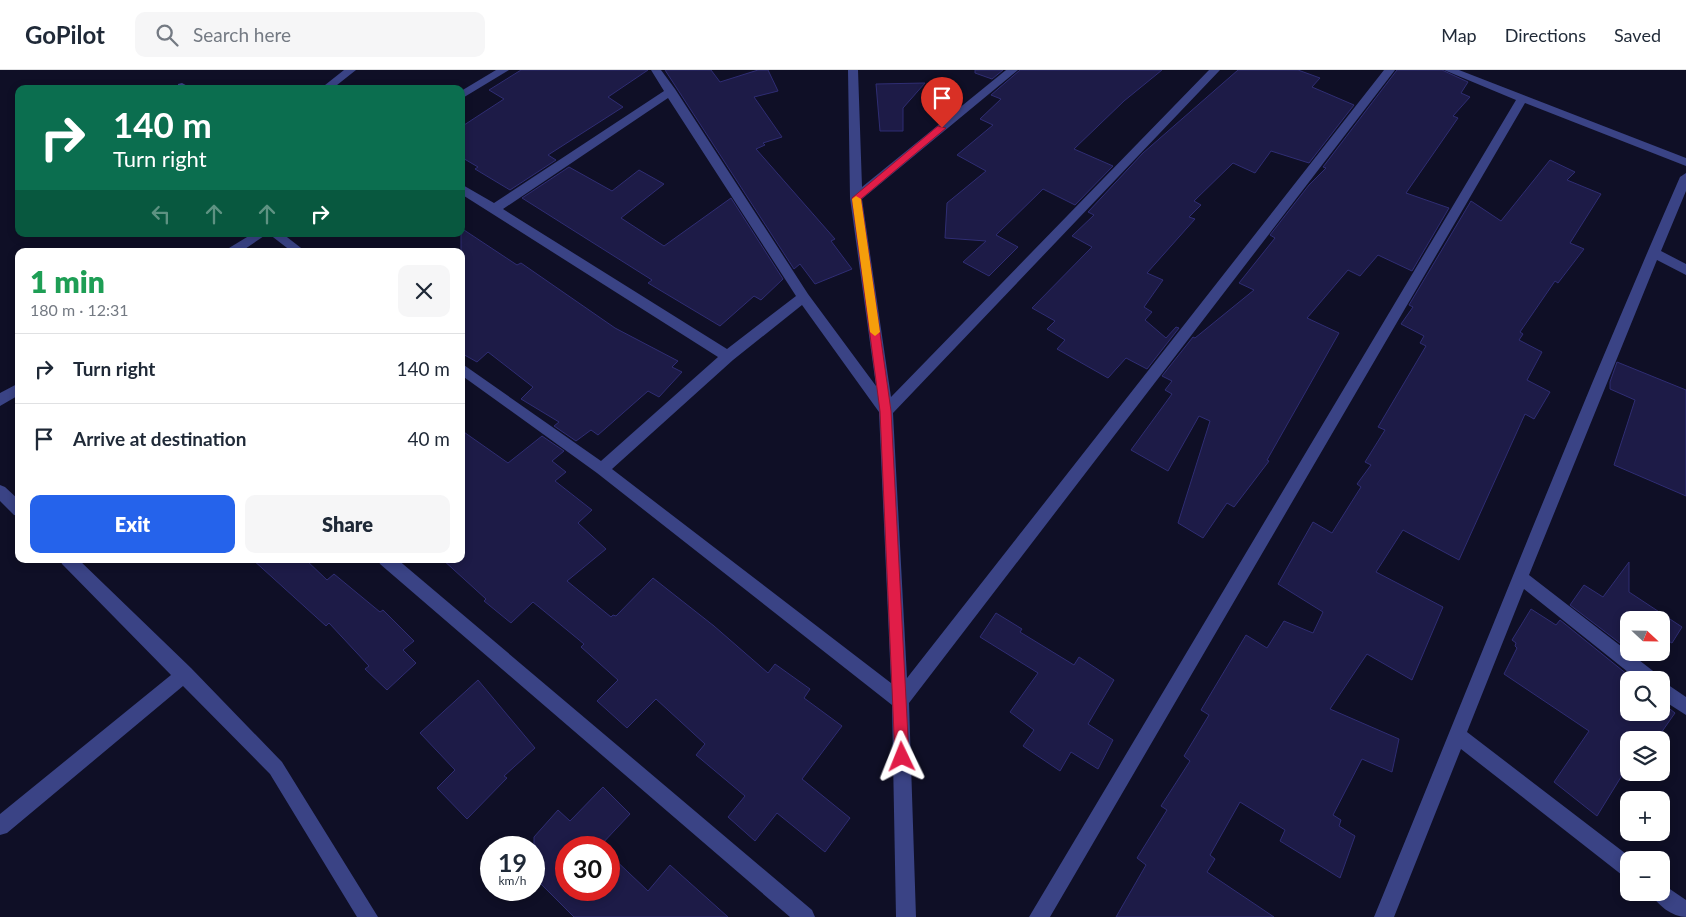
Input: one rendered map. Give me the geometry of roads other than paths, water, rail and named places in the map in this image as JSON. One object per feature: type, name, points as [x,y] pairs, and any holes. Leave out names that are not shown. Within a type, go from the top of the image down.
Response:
[{"type":"street","points":[[330,85],[350,70]]},
{"type":"street","points":[[465,94],[504,70]]},
{"type":"street","points":[[656,70],[803,298],[886,411]]},
{"type":"street","points":[[853,70],[856,198],[886,411],[900,701],[906,917]]},
{"type":"street","points":[[856,198],[1013,70]]},
{"type":"street","points":[[886,411],[1215,70]]},
{"type":"street","points":[[900,701],[1390,70]]},
{"type":"street","points":[[1449,70],[1521,100],[1686,162]]},
{"type":"street","points":[[495,208],[671,91]]},
{"type":"street","points":[[1039,917],[1521,100]]},
{"type":"street","points":[[1384,917],[1458,736],[1519,576],[1686,177]]},
{"type":"street","points":[[465,190],[728,356]]},
{"type":"street","points":[[238,248],[256,237]]},
{"type":"street","points":[[279,237],[295,248]]},
{"type":"street","points":[[1653,252],[1686,270]]},
{"type":"street","points":[[602,469],[728,356],[803,298]]},
{"type":"street","points":[[465,371],[602,469],[900,701]]},
{"type":"street","points":[[0,400],[15,391]]},
{"type":"street","points":[[0,491],[15,506]]},
{"type":"street","points":[[72,563],[185,674],[276,768],[368,917]]},
{"type":"street","points":[[391,563],[805,917]]},
{"type":"street","points":[[1519,576],[1640,671]]},
{"type":"street","points":[[0,826],[185,674]]},
{"type":"street","points":[[1670,695],[1686,708]]},
{"type":"street","points":[[1458,736],[1620,861]]},
{"type":"street","points":[[1670,900],[1686,912]]}]
